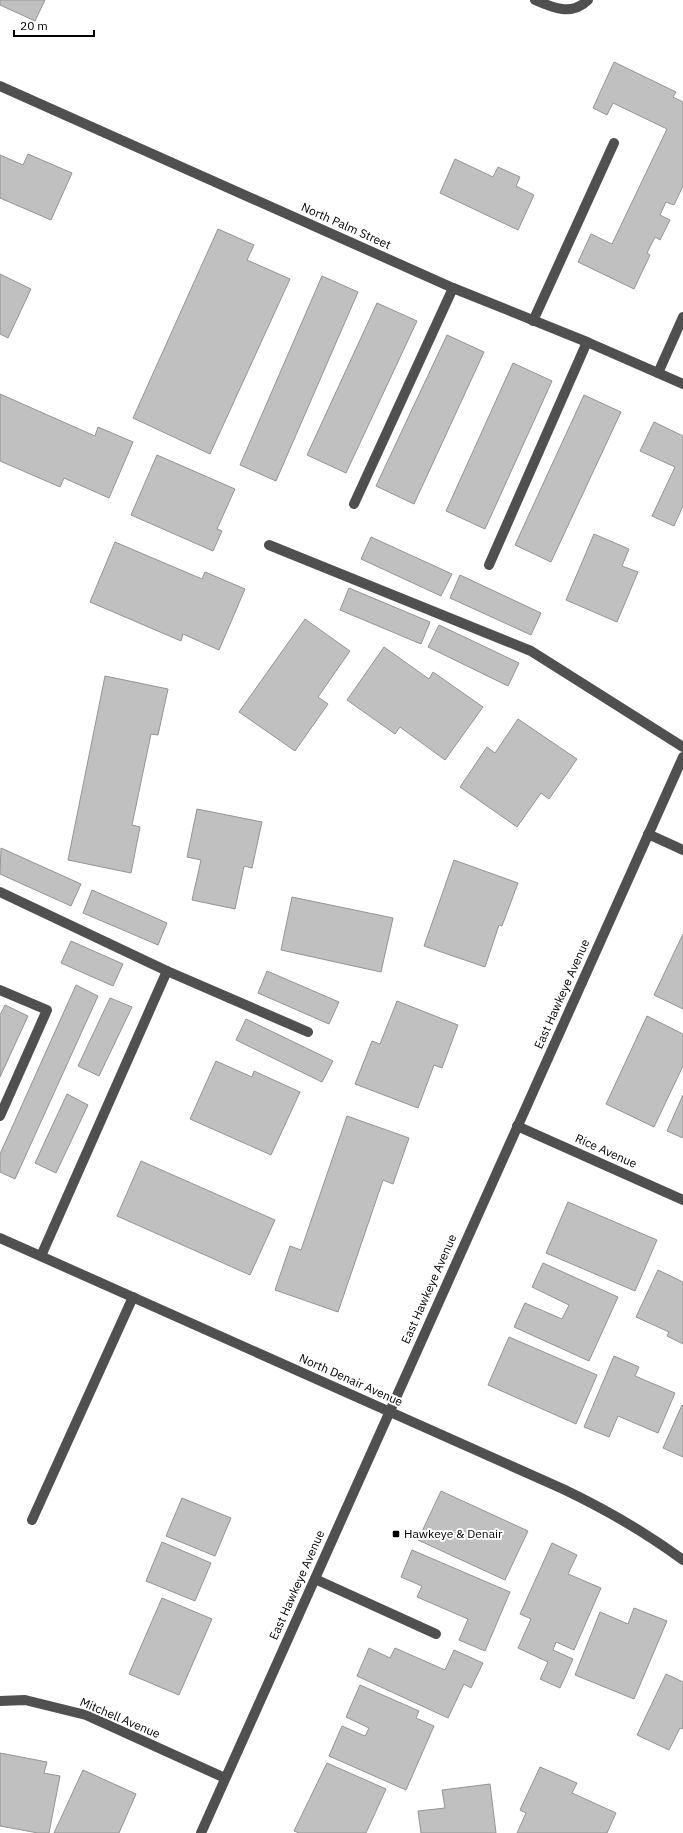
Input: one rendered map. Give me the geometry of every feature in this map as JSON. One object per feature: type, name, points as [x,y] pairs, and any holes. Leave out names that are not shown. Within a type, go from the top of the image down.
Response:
[{"type":"street","points":[[535,0],[556,9],[564,10],[581,5],[588,0]]},
{"type":"street","name":"North Palm Street","points":[[0,86],[453,288],[587,342],[683,384]]},
{"type":"street","points":[[533,321],[614,143]]},
{"type":"street","points":[[354,504],[453,288]]},
{"type":"street","points":[[658,373],[683,317]]},
{"type":"street","points":[[490,565],[587,342]]},
{"type":"street","points":[[269,545],[531,651],[683,747]]},
{"type":"street","name":"East Hawkeye Avenue","points":[[201,1833],[683,757]]},
{"type":"street","points":[[648,834],[683,850]]},
{"type":"street","points":[[0,892],[167,970],[308,1032]]},
{"type":"street","points":[[40,1256],[167,970]]},
{"type":"street","points":[[0,990],[47,1010],[0,1116]]},
{"type":"street","name":"Rice Avenue","points":[[517,1126],[683,1200]]},
{"type":"street","name":"North Denair Avenue","points":[[0,1238],[590,1502],[642,1532],[683,1560]]},
{"type":"street","points":[[32,1520],[133,1297]]},
{"type":"street","points":[[315,1579],[436,1634]]},
{"type":"street","name":"Mitchell Avenue","points":[[0,1701],[25,1700],[86,1715],[225,1778]]},
{"type":"building","points":[[0,0],[45,0],[35,21],[0,5]]},
{"type":"building","points":[[614,62],[676,92],[673,97],[683,102],[683,186],[674,205],[666,202],[660,215],[670,220],[660,240],[655,237],[647,253],[650,255],[634,289],[578,262],[591,234],[612,244],[667,129],[613,103],[607,115],[593,108]]},
{"type":"building","points":[[28,154],[72,173],[51,220],[0,198],[0,155],[23,165]]},
{"type":"building","points":[[455,159],[493,177],[498,167],[520,177],[516,186],[534,195],[518,230],[440,193]]},
{"type":"building","points":[[218,229],[254,245],[247,260],[290,279],[210,454],[133,418]]},
{"type":"building","points":[[0,274],[31,289],[8,338],[0,334]]},
{"type":"building","points":[[322,276],[358,292],[276,481],[240,465]]},
{"type":"building","points":[[377,303],[417,321],[346,473],[307,455]]},
{"type":"building","points":[[447,335],[484,352],[414,504],[376,486]]},
{"type":"building","points":[[513,363],[552,381],[485,529],[446,511]]},
{"type":"building","points":[[0,394],[95,436],[98,427],[133,442],[109,498],[64,478],[60,487],[0,461]]},
{"type":"building","points":[[584,395],[621,412],[551,562],[515,545]]},
{"type":"building","points":[[654,422],[683,436],[683,506],[674,526],[652,516],[675,467],[640,451]]},
{"type":"building","points":[[157,455],[235,489],[217,529],[222,531],[213,551],[131,515]]},
{"type":"building","points":[[594,534],[629,549],[622,566],[638,572],[617,622],[566,600]]},
{"type":"building","points":[[371,537],[452,574],[441,596],[361,559]]},
{"type":"building","points":[[115,542],[202,579],[205,572],[245,589],[219,650],[183,634],[181,641],[90,602]]},
{"type":"building","points":[[460,575],[541,613],[531,635],[450,598]]},
{"type":"building","points":[[349,588],[430,622],[421,644],[340,610]]},
{"type":"building","points":[[305,619],[350,651],[318,697],[328,704],[295,751],[239,712]]},
{"type":"building","points":[[439,625],[519,663],[508,686],[428,647]]},
{"type":"building","points":[[384,647],[429,679],[433,672],[483,707],[445,760],[400,727],[395,734],[347,700]]},
{"type":"building","points":[[105,676],[168,689],[158,735],[151,734],[132,825],[140,827],[131,873],[68,860]]},
{"type":"building","points":[[518,719],[577,759],[549,799],[541,793],[517,827],[460,787],[487,747],[495,753]]},
{"type":"building","points":[[197,809],[262,822],[252,868],[244,866],[235,909],[192,900],[201,860],[187,857]]},
{"type":"building","points":[[1,848],[81,884],[71,906],[0,874]]},
{"type":"building","points":[[454,860],[518,883],[502,926],[499,925],[485,967],[424,946]]},
{"type":"building","points":[[92,890],[167,923],[158,945],[83,913]]},
{"type":"building","points":[[292,897],[393,918],[381,972],[281,950]]},
{"type":"building","points":[[683,934],[683,1009],[654,995]]},
{"type":"building","points":[[71,941],[123,964],[113,986],[61,963]]},
{"type":"building","points":[[267,971],[339,1002],[329,1024],[258,993]]},
{"type":"building","points":[[76,985],[98,996],[15,1179],[0,1172],[0,1154]]},
{"type":"building","points":[[110,998],[132,1007],[99,1076],[78,1066]]},
{"type":"building","points":[[397,1001],[458,1025],[442,1068],[434,1065],[418,1108],[355,1084],[372,1041],[380,1044]]},
{"type":"building","points":[[5,1005],[28,1016],[0,1077],[0,1015]]},
{"type":"building","points":[[647,1016],[683,1034],[683,1066],[654,1127],[606,1104]]},
{"type":"building","points":[[246,1019],[333,1061],[322,1082],[236,1040]]},
{"type":"building","points":[[216,1061],[252,1077],[254,1071],[300,1092],[271,1155],[190,1119]]},
{"type":"building","points":[[67,1094],[88,1105],[56,1173],[35,1163]]},
{"type":"building","points":[[683,1095],[683,1138],[667,1131]]},
{"type":"building","points":[[347,1116],[409,1138],[393,1184],[383,1180],[338,1312],[275,1290],[290,1246],[301,1250]]},
{"type":"building","points":[[141,1161],[275,1220],[250,1275],[117,1216]]},
{"type":"building","points":[[568,1202],[657,1240],[635,1291],[546,1253]]},
{"type":"building","points":[[543,1263],[618,1297],[589,1361],[514,1327],[525,1303],[562,1319],[569,1305],[532,1287]]},
{"type":"building","points":[[658,1270],[683,1282],[683,1344],[667,1336],[669,1332],[636,1317]]},
{"type":"building","points":[[509,1337],[597,1375],[576,1424],[488,1385]]},
{"type":"building","points":[[614,1356],[639,1367],[635,1376],[675,1393],[658,1433],[618,1416],[609,1437],[584,1427]]},
{"type":"building","points":[[682,1405],[683,1406],[683,1457],[663,1448]]},
{"type":"building","points":[[441,1491],[528,1531],[505,1580],[418,1540]]},
{"type":"building","points":[[182,1498],[231,1518],[215,1556],[166,1536]]},
{"type":"building","points":[[162,1542],[211,1563],[195,1601],[146,1581]]},
{"type":"building","points":[[552,1543],[577,1555],[568,1574],[601,1588],[574,1650],[556,1642],[553,1650],[573,1659],[560,1688],[540,1679],[548,1662],[518,1648],[531,1619],[520,1614]]},
{"type":"building","points":[[412,1550],[510,1592],[485,1651],[459,1640],[468,1619],[417,1597],[422,1586],[401,1577]]},
{"type":"building","points":[[162,1598],[212,1619],[179,1695],[129,1674]]},
{"type":"building","points":[[634,1608],[667,1621],[634,1699],[575,1675],[600,1612],[628,1624]]},
{"type":"building","points":[[369,1648],[390,1658],[395,1648],[445,1670],[454,1650],[483,1663],[471,1688],[464,1684],[448,1718],[357,1676]]},
{"type":"building","points":[[666,1674],[683,1682],[683,1729],[680,1728],[669,1750],[637,1735]]},
{"type":"building","points":[[360,1685],[419,1711],[416,1718],[434,1726],[406,1790],[329,1756],[342,1726],[365,1736],[369,1728],[346,1717]]},
{"type":"building","points":[[0,1753],[47,1762],[44,1773],[60,1776],[49,1833],[38,1833],[0,1826]]},
{"type":"building","points":[[327,1763],[386,1789],[366,1833],[299,1833],[294,1831]]},
{"type":"building","points":[[540,1767],[577,1783],[572,1793],[616,1813],[607,1833],[517,1833],[526,1813],[520,1810]]},
{"type":"building","points":[[83,1770],[136,1794],[119,1833],[54,1833]]},
{"type":"building","points":[[490,1784],[496,1833],[421,1833],[418,1811],[445,1808],[442,1790]]},
{"type":"place","name":"Hawkeye & Denair","points":[[396,1534]]}]
